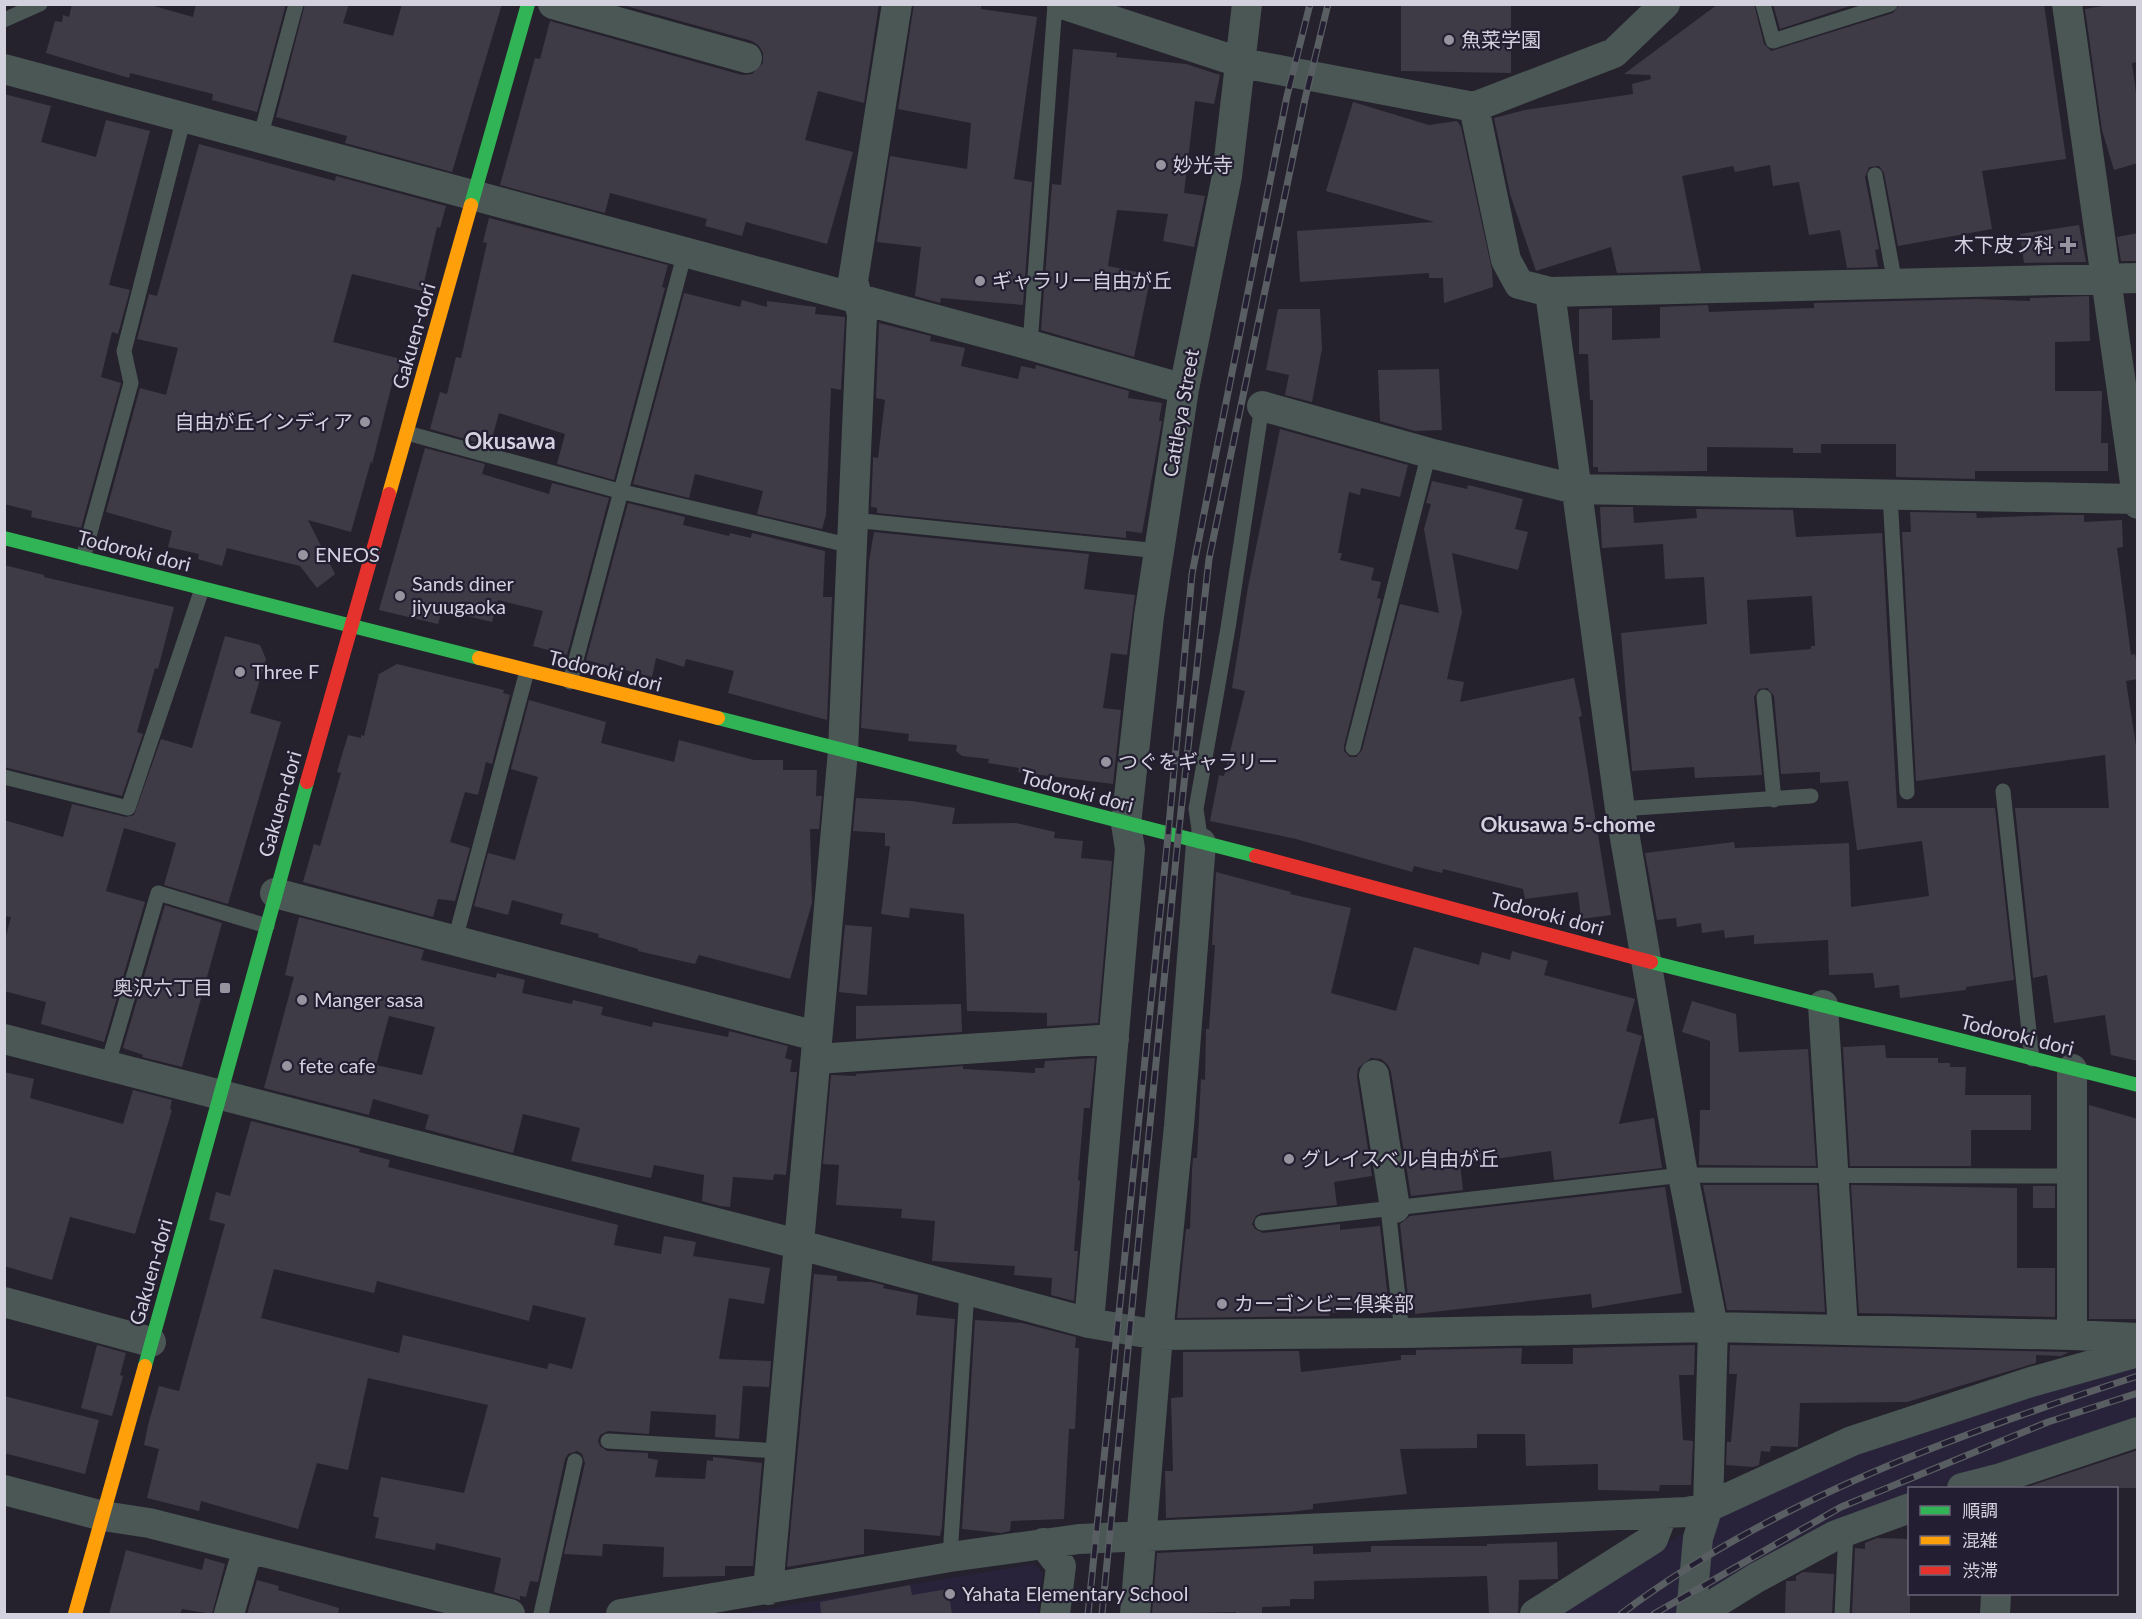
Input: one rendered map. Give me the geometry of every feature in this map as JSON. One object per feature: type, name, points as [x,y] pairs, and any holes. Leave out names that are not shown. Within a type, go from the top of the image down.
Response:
[{"type":"street","name":"Gakuen-dori","points":[[75,1614],[222,1096],[275,893],[528,4]]},
{"type":"street","points":[[553,4],[747,58]]},
{"type":"street","points":[[768,1590],[797,1244],[843,751],[862,314],[860,299],[853,281],[897,4]]},
{"type":"street","points":[[1062,4],[1106,12],[1242,63],[1474,107],[1614,53],[1665,4]]},
{"type":"street","name":"Cattleya Street","points":[[1089,1323],[1130,849],[1126,824],[1149,616],[1184,389],[1227,176],[1242,63],[1247,4]]},
{"type":"street","points":[[2067,4],[2138,504]]},
{"type":"street","points":[[4,69],[1030,345],[1184,389]]},
{"type":"street","points":[[1474,107],[1506,260],[1519,284],[1550,292],[2138,278]]},
{"type":"street","points":[[1550,292],[1620,809],[1683,1175],[1713,1327],[1708,1507],[1698,1538],[1691,1614]]},
{"type":"street","points":[[1262,406],[1429,453],[1575,489],[2137,499]]},
{"type":"street","name":"Todoroki dori","points":[[4,538],[843,751],[2138,1085]]},
{"type":"street","points":[[1135,1614],[1158,1335],[1179,1126],[1201,843]]},
{"type":"street","points":[[275,893],[455,940],[816,1048],[1114,1039]]},
{"type":"street","points":[[1823,1005],[1843,1330]]},
{"type":"street","points":[[4,1039],[797,1244],[1089,1323],[1158,1335],[1402,1334],[1713,1327],[2138,1338]]},
{"type":"street","points":[[2072,1069],[2072,1335]]},
{"type":"street","points":[[1374,1075],[1391,1208]]},
{"type":"street","points":[[4,1302],[151,1342]]},
{"type":"street","points":[[621,1614],[1043,1543],[1141,1536],[1663,1514],[1708,1507],[1852,1441],[2031,1382],[2138,1352]]},
{"type":"street","points":[[1970,1487],[2001,1483],[2138,1432]]},
{"type":"street","points":[[4,1490],[103,1516],[149,1523],[510,1614]]},
{"type":"street","points":[[1698,1614],[1756,1578],[1846,1531],[1908,1509]]},
{"type":"street","points":[[1535,1614],[1653,1539],[1663,1514]]},
{"type":"street","points":[[1043,1543],[1061,1566],[1055,1614]]},
{"type":"street","points":[[230,1614],[248,1548]]},
{"type":"street","points":[[1995,1614],[1996,1595]]},
{"type":"lane","points":[[4,20],[40,4]]},
{"type":"lane","points":[[260,138],[296,4]]},
{"type":"lane","points":[[1030,345],[1055,4]]},
{"type":"lane","points":[[1764,4],[1773,40],[1890,4]]},
{"type":"lane","points":[[83,558],[131,383],[124,351],[184,117]]},
{"type":"lane","points":[[1875,175],[1895,284]]},
{"type":"lane","points":[[570,682],[619,491],[685,252]]},
{"type":"lane","points":[[1201,843],[1196,809],[1228,628],[1262,406]]},
{"type":"lane","points":[[407,433],[619,491],[853,533],[1159,551]]},
{"type":"lane","points":[[1353,748],[1429,453]]},
{"type":"lane","points":[[1890,495],[1907,792]]},
{"type":"lane","points":[[4,777],[128,808],[202,589]]},
{"type":"lane","points":[[455,940],[527,671]]},
{"type":"lane","points":[[1764,698],[1774,800]]},
{"type":"lane","points":[[2003,790],[2032,1059]]},
{"type":"lane","points":[[1620,809],[1811,796]]},
{"type":"lane","points":[[107,1067],[158,893],[267,926]]},
{"type":"lane","points":[[1262,1223],[1683,1175],[2072,1176]]},
{"type":"lane","points":[[1391,1208],[1402,1334]]},
{"type":"lane","points":[[950,1557],[967,1290]]},
{"type":"lane","points":[[608,1441],[779,1450]]},
{"type":"lane","points":[[541,1614],[575,1461]]},
{"type":"lane","points":[[1842,1614],[1846,1531]]},
{"type":"shaded area","points":[[2137,1359],[2137,1420],[1938,1487],[1908,1487],[1908,1499],[1687,1614],[1550,1614],[1720,1511],[1822,1464]]},
{"type":"shaded area","name":"Yahata Elementary School","points":[[1033,1564],[1043,1573],[1038,1614],[739,1614]]},
{"type":"building","points":[[72,4],[147,4],[193,17],[196,4],[286,4],[257,112],[212,100],[213,94],[130,73],[129,78],[46,53],[55,21],[62,22],[63,15],[69,17]]},
{"type":"building","points":[[305,4],[349,4],[343,23],[393,36],[402,4],[502,4],[452,172],[345,143],[347,136],[276,117]]},
{"type":"building","points":[[619,4],[879,4],[864,103],[818,91],[805,140],[853,152],[827,244],[746,222],[742,236],[705,226],[707,219],[610,193],[605,213],[500,185],[535,58],[540,59],[550,21],[742,75],[752,74],[763,63],[763,53],[752,41]]},
{"type":"building","points":[[914,4],[981,4],[981,9],[1037,17],[1014,179],[1032,182],[1023,305],[941,298],[940,303],[915,296],[921,247],[877,242],[890,156],[967,169],[971,123],[898,109]]},
{"type":"building","points":[[1401,4],[1511,4],[1511,73],[1401,71]]},
{"type":"building","points":[[1718,4],[1754,4],[1764,44],[1771,51],[1893,13],[1900,4],[2044,4],[2066,159],[1982,171],[1992,229],[1898,246],[1884,173],[1879,166],[1869,167],[1865,177],[1879,249],[1875,250],[1878,267],[1847,268],[1840,230],[1809,235],[1799,182],[1773,186],[1770,165],[1735,172],[1733,166],[1682,176],[1701,271],[1617,273],[1611,247],[1536,271],[1510,194],[1494,118],[1525,110],[1633,94],[1632,84],[1651,79],[1650,75],[1624,74]]},
{"type":"building","points":[[1773,4],[1856,4],[1780,29]]},
{"type":"building","points":[[2114,4],[2138,4],[2138,62],[2132,63],[2138,108],[2138,163],[2114,170],[2102,130],[2085,9]]},
{"type":"building","points":[[1073,49],[1117,53],[1116,57],[1186,64],[1220,75],[1214,104],[1195,101],[1184,193],[1205,196],[1194,247],[1163,241],[1168,214],[1117,210],[1108,266],[1151,275],[1134,357],[1041,330],[1052,184],[1061,185]]},
{"type":"building","points":[[4,94],[51,106],[41,142],[96,157],[106,120],[150,131],[109,285],[130,290],[118,334],[112,332],[101,377],[121,383],[81,528],[31,517],[32,511],[4,504]]},
{"type":"building","points":[[1353,102],[1429,125],[1457,121],[1461,127],[1492,270],[1493,287],[1444,303],[1443,278],[1429,278],[1429,273],[1300,282],[1297,231],[1434,222],[1326,191]]},
{"type":"building","points":[[199,144],[335,181],[336,176],[446,206],[440,228],[437,227],[422,291],[352,274],[333,342],[401,359],[351,532],[308,520],[335,574],[317,588],[300,566],[227,548],[222,566],[198,559],[199,554],[168,547],[172,531],[106,512],[140,388],[166,395],[178,348],[137,339],[149,294],[157,296]]},
{"type":"building","points":[[489,218],[668,265],[662,287],[665,288],[614,480],[557,464],[565,434],[499,413],[490,446],[430,429],[440,392],[447,394],[456,357],[461,358],[487,243],[483,242]]},
{"type":"building","points":[[2079,225],[2086,262],[2024,263],[2020,234]]},
{"type":"building","points":[[2138,233],[2138,261],[2121,261],[2117,237]]},
{"type":"building","points":[[684,293],[740,307],[742,300],[767,307],[767,301],[816,307],[815,314],[845,317],[841,390],[831,388],[826,515],[822,529],[757,514],[763,491],[695,474],[689,498],[633,484]]},
{"type":"building","points":[[2089,296],[2090,341],[2055,342],[2055,391],[2102,391],[2101,443],[2108,443],[2108,471],[1975,471],[1975,479],[1896,477],[1896,444],[1821,444],[1821,453],[1793,453],[1793,448],[1707,447],[1707,471],[1598,472],[1598,467],[1593,467],[1593,400],[1590,400],[1588,354],[1579,354],[1579,309],[1612,308],[1612,340],[1660,338],[1660,307],[1708,305],[1709,312],[1814,308],[1814,303],[1978,299],[2030,301],[2030,298]]},
{"type":"building","points":[[1278,309],[1320,309],[1322,349],[1312,402],[1285,395],[1289,375],[1266,370]]},
{"type":"building","points":[[879,323],[931,336],[930,341],[965,348],[961,366],[1018,379],[1021,366],[1035,369],[1036,365],[1129,391],[1128,398],[1162,403],[1159,421],[1162,421],[1142,533],[1126,531],[1126,538],[877,513],[877,508],[871,507],[873,457],[878,458],[885,400],[876,398]]},
{"type":"building","points":[[1439,369],[1442,430],[1415,431],[1380,421],[1378,370]]},
{"type":"building","points":[[1280,429],[1408,465],[1400,497],[1361,488],[1360,495],[1349,492],[1338,553],[1342,553],[1340,560],[1374,568],[1371,580],[1381,582],[1377,598],[1381,599],[1344,746],[1344,751],[1350,757],[1356,757],[1362,750],[1400,604],[1439,613],[1424,529],[1431,504],[1426,503],[1432,481],[1467,489],[1468,485],[1523,499],[1515,529],[1528,532],[1518,570],[1452,553],[1462,612],[1447,679],[1464,682],[1460,702],[1574,678],[1582,716],[1579,717],[1611,915],[1581,919],[1578,892],[1525,899],[1523,889],[1443,869],[1442,873],[1414,866],[1412,872],[1296,839],[1210,821],[1219,775],[1224,776],[1245,691],[1232,688],[1248,587]]},
{"type":"building","points":[[425,448],[485,464],[482,474],[549,494],[552,483],[609,498],[567,655],[533,646],[543,611],[498,600],[492,622],[442,610],[438,624],[379,610]]},
{"type":"building","points":[[628,503],[685,517],[683,525],[729,536],[730,533],[751,538],[752,533],[825,551],[823,597],[832,597],[827,720],[728,693],[734,671],[686,659],[684,667],[656,658],[652,677],[586,660]]},
{"type":"building","points":[[1600,507],[1633,507],[1634,523],[1697,518],[1696,509],[1793,510],[1796,537],[1882,533],[1897,808],[1995,808],[2014,980],[1966,987],[1966,990],[1900,998],[1899,985],[1875,988],[1873,973],[1829,975],[1828,940],[1754,944],[1754,935],[1725,938],[1724,930],[1702,933],[1701,923],[1677,927],[1676,918],[1657,920],[1645,853],[1734,842],[1735,848],[1849,843],[1851,907],[1929,896],[1922,841],[1857,850],[1848,781],[1820,783],[1820,772],[1781,774],[1774,696],[1767,688],[1759,689],[1754,697],[1762,775],[1695,778],[1694,767],[1632,771],[1621,633],[1707,624],[1704,577],[1665,579],[1663,544],[1602,548]],"holes":[[[1812,596],[1815,646],[1811,646],[1811,649],[1750,654],[1747,600]]]},
{"type":"building","points":[[1910,512],[1976,513],[1977,518],[2084,515],[2084,522],[2122,520],[2123,547],[2117,548],[2131,655],[2135,654],[2138,671],[2138,679],[2126,681],[2138,759],[2138,1061],[2111,1055],[2105,1015],[2054,1023],[2047,975],[2033,978],[2015,808],[2109,808],[2105,755],[1916,781],[1902,532],[1911,532]]},
{"type":"building","points":[[874,532],[1089,554],[1084,589],[1135,595],[1127,655],[1111,653],[1103,708],[1121,710],[1113,784],[1018,772],[1019,768],[988,763],[989,759],[962,756],[956,751],[957,745],[908,741],[909,734],[861,728],[869,561]]},
{"type":"building","points":[[4,565],[44,575],[44,577],[174,607],[158,669],[155,668],[137,732],[143,734],[122,796],[4,767]]},
{"type":"building","points":[[225,636],[260,645],[266,659],[250,713],[281,722],[228,904],[164,885],[176,843],[124,828],[106,891],[145,902],[104,1042],[41,1024],[46,1002],[4,991],[4,943],[11,917],[4,916],[4,820],[63,837],[72,804],[126,817],[134,815],[161,739],[192,748]]},
{"type":"building","points":[[397,664],[504,690],[503,693],[510,695],[492,764],[486,762],[478,795],[465,792],[450,842],[470,848],[455,901],[438,899],[433,917],[303,882],[314,844],[320,846],[341,773],[337,772],[348,735],[361,738],[361,735],[364,736],[379,674]]},
{"type":"building","points":[[529,700],[606,722],[601,743],[674,762],[679,740],[754,760],[783,760],[783,770],[817,770],[816,796],[822,796],[819,829],[810,829],[812,903],[790,979],[699,955],[695,964],[638,951],[638,949],[598,937],[599,934],[560,924],[563,914],[512,900],[508,915],[474,906],[488,853],[515,860],[538,777],[511,769]]},
{"type":"building","points":[[856,798],[912,801],[955,808],[952,824],[1016,823],[1055,832],[1054,838],[1083,841],[1081,858],[1112,861],[1098,1023],[1047,1026],[1047,1013],[967,1011],[964,914],[910,908],[909,918],[881,914],[890,846],[885,846],[885,833],[853,831]]},
{"type":"building","points":[[1216,872],[1291,892],[1290,894],[1351,908],[1331,993],[1396,1011],[1414,947],[1479,965],[1482,952],[1510,960],[1512,951],[1548,961],[1544,975],[1635,999],[1626,1031],[1642,1036],[1619,1124],[1654,1118],[1662,1168],[1554,1180],[1551,1151],[1460,1164],[1463,1190],[1411,1196],[1391,1072],[1388,1065],[1381,1059],[1371,1058],[1358,1068],[1357,1077],[1372,1176],[1334,1182],[1337,1205],[1261,1213],[1256,1216],[1252,1224],[1255,1229],[1263,1233],[1340,1224],[1340,1230],[1380,1226],[1389,1308],[1329,1313],[1330,1316],[1177,1318],[1186,1229],[1190,1229],[1192,1171],[1193,1158],[1197,1158],[1201,1079],[1205,1080],[1206,1029],[1209,1029],[1215,945],[1212,945]]},
{"type":"building","points":[[165,905],[222,923],[182,1067],[142,1057],[143,1055],[123,1048]]},
{"type":"building","points":[[299,917],[424,950],[421,960],[496,978],[497,973],[525,980],[522,993],[572,1004],[573,1000],[603,1007],[601,1015],[652,1027],[653,1022],[728,1037],[729,1031],[788,1046],[785,1058],[792,1060],[790,1072],[797,1072],[786,1175],[774,1174],[773,1180],[733,1177],[730,1207],[720,1206],[702,1201],[704,1175],[654,1165],[651,1178],[571,1161],[580,1128],[523,1114],[513,1153],[425,1129],[429,1115],[373,1099],[369,1115],[264,1088],[294,977],[285,975]],"holes":[[[389,1016],[435,1027],[422,1075],[376,1065]]]},
{"type":"building","points":[[845,925],[872,927],[867,995],[839,992]]},
{"type":"building","points":[[1692,1001],[1736,1014],[1739,1052],[1808,1049],[1816,1166],[1699,1165],[1700,1110],[1710,1110],[1710,1041],[1682,1032]]},
{"type":"building","points":[[961,1004],[962,1032],[856,1039],[856,1006]]},
{"type":"building","points":[[1885,1045],[1886,1058],[1938,1058],[1938,1063],[1950,1063],[1950,1067],[1966,1067],[1965,1095],[2031,1095],[2031,1130],[1971,1130],[1971,1166],[1850,1166],[1843,1047]]},
{"type":"building","points":[[1095,1058],[1090,1108],[1084,1108],[1074,1251],[1078,1251],[1074,1301],[1051,1295],[1052,1278],[1014,1275],[1015,1266],[932,1261],[935,1221],[901,1218],[902,1209],[836,1205],[839,1165],[823,1164],[831,1075],[856,1076],[856,1074],[963,1066],[963,1069],[1035,1073],[1035,1068],[1044,1068],[1045,1061]]},
{"type":"building","points":[[4,1072],[34,1079],[30,1098],[123,1124],[133,1090],[172,1100],[170,1109],[172,1110],[135,1234],[70,1217],[52,1280],[4,1266]]},
{"type":"building","points":[[2089,1105],[2138,1119],[2138,1319],[2089,1319]]},
{"type":"building","points":[[251,1121],[360,1149],[359,1152],[390,1160],[388,1167],[618,1225],[614,1245],[661,1254],[664,1236],[696,1242],[693,1256],[770,1268],[764,1304],[729,1298],[719,1359],[771,1361],[769,1387],[743,1386],[739,1439],[715,1437],[716,1415],[651,1411],[649,1434],[608,1431],[600,1435],[598,1441],[600,1446],[607,1451],[648,1453],[648,1458],[658,1460],[655,1477],[705,1479],[707,1460],[713,1461],[713,1457],[762,1463],[753,1566],[725,1566],[725,1576],[663,1577],[664,1547],[603,1544],[602,1556],[564,1554],[585,1463],[582,1454],[577,1451],[568,1454],[565,1459],[538,1582],[530,1581],[526,1597],[520,1596],[520,1600],[494,1592],[501,1558],[436,1543],[435,1550],[375,1538],[379,1518],[373,1516],[381,1477],[464,1493],[488,1405],[368,1378],[348,1470],[317,1463],[298,1529],[201,1501],[199,1511],[147,1498],[159,1449],[144,1445],[148,1425],[159,1386],[179,1391],[225,1224],[209,1220],[216,1192],[230,1196]],"holes":[[[274,1269],[374,1293],[377,1281],[529,1321],[533,1305],[586,1318],[572,1369],[549,1363],[547,1369],[403,1335],[399,1353],[261,1318]]]},
{"type":"building","points":[[1703,1185],[1817,1185],[1825,1312],[1727,1310]]},
{"type":"building","points":[[1851,1185],[2017,1188],[2017,1268],[2055,1268],[2055,1317],[1859,1313]]},
{"type":"building","points":[[2033,1186],[2055,1186],[2055,1208],[2033,1208]]},
{"type":"building","points":[[1665,1187],[1682,1293],[1592,1308],[1591,1294],[1415,1314],[1415,1306],[1409,1306],[1400,1224],[1410,1216]]},
{"type":"building","points":[[814,1274],[837,1276],[837,1281],[871,1282],[884,1285],[883,1288],[918,1295],[916,1315],[955,1319],[942,1527],[940,1536],[864,1529],[864,1554],[787,1567]]},
{"type":"building","points":[[975,1320],[1022,1323],[1076,1337],[1075,1348],[1079,1348],[1075,1429],[1069,1429],[1064,1519],[1011,1521],[1010,1531],[1001,1533],[962,1529]]},
{"type":"building","points":[[97,1345],[126,1353],[120,1375],[123,1376],[112,1416],[81,1408]]},
{"type":"building","points":[[1695,1345],[1694,1375],[1679,1375],[1683,1440],[1693,1441],[1691,1485],[1660,1485],[1659,1491],[1598,1490],[1598,1464],[1526,1466],[1525,1434],[1477,1434],[1477,1448],[1400,1449],[1407,1494],[1313,1504],[1313,1509],[1290,1512],[1166,1518],[1165,1471],[1173,1471],[1171,1398],[1183,1397],[1183,1352],[1299,1351],[1301,1372],[1401,1360],[1401,1355],[1416,1355],[1416,1350],[1522,1348],[1521,1364],[1573,1364],[1573,1348]]},
{"type":"building","points":[[1730,1345],[2069,1352],[2061,1356],[2036,1355],[2036,1363],[1907,1402],[1800,1403],[1798,1447],[1771,1446],[1770,1452],[1761,1451],[1759,1465],[1753,1467],[1726,1465],[1727,1442],[1731,1442],[1737,1374],[1729,1374]]},
{"type":"building","points":[[4,1396],[99,1420],[85,1474],[4,1453]]},
{"type":"building","points":[[2135,1451],[2138,1451],[2138,1488],[2027,1487]]},
{"type":"building","points":[[1877,1538],[1908,1539],[1910,1614],[1852,1614],[1855,1548],[1865,1549],[1865,1543]]},
{"type":"building","points":[[1557,1542],[1558,1579],[1519,1580],[1518,1614],[1489,1614],[1487,1576],[1314,1581],[1314,1599],[1290,1599],[1290,1606],[1262,1607],[1262,1614],[1236,1614],[1236,1612],[1152,1614],[1157,1553],[1313,1546],[1313,1554],[1371,1552],[1371,1546],[1487,1546],[1487,1544]]},
{"type":"building","points":[[126,1550],[202,1570],[205,1558],[225,1564],[212,1614],[182,1609],[180,1614],[109,1614]]},
{"type":"building","points":[[1803,1572],[1834,1574],[1832,1614],[1785,1614],[1786,1581],[1796,1581],[1796,1576]]},
{"type":"building","points":[[257,1580],[279,1586],[278,1590],[339,1608],[338,1614],[247,1614]]},
{"type":"building","points":[[910,1585],[912,1595],[948,1589],[952,1614],[821,1614],[820,1602]]},
{"type":"railway","points":[[1088,1614],[1168,836],[1192,574],[1287,96],[1310,4]]},
{"type":"railway","points":[[1102,1614],[1178,838],[1209,559],[1305,99],[1328,4]]},
{"type":"railway","points":[[1621,1614],[1679,1574],[1740,1537],[1803,1504],[1869,1474],[2003,1421],[2138,1376]]},
{"type":"railway","points":[[1654,1614],[1841,1507],[2048,1422],[2138,1393]]},
{"type":"traffic: fast","points":[[471,205],[528,4]]},
{"type":"traffic: fast","points":[[4,538],[479,658]]},
{"type":"traffic: fast","points":[[718,718],[1256,856]]},
{"type":"traffic: fast","points":[[145,1366],[307,782]]},
{"type":"traffic: fast","points":[[1651,962],[2138,1085]]},
{"type":"traffic: slow","points":[[389,494],[471,205]]},
{"type":"traffic: slow","points":[[479,658],[718,718]]},
{"type":"traffic: slow","points":[[75,1614],[145,1366]]},
{"type":"traffic: jam","points":[[307,782],[389,494]]},
{"type":"traffic: jam","points":[[1256,856],[1651,962]]},
{"type":"place","name":"魚菜学園","points":[[1449,40]]},
{"type":"place","name":"妙光寺","points":[[1161,165]]},
{"type":"place","name":"木下皮フ科","points":[[2068,245]]},
{"type":"place","name":"ギャラリー自由が丘","points":[[980,281]]},
{"type":"place","name":"自由が丘インディア","points":[[365,422]]},
{"type":"place","name":"ENEOS","points":[[303,555]]},
{"type":"place","name":"Sands diner jiyuugaoka","points":[[400,596]]},
{"type":"place","name":"Three F","points":[[240,672]]},
{"type":"place","name":"つぐをギャラリー","points":[[1106,762]]},
{"type":"place","name":"奥沢六丁目","points":[[225,988]]},
{"type":"place","name":"Manger sasa","points":[[302,1000]]},
{"type":"place","name":"fete cafe","points":[[287,1066]]},
{"type":"place","name":"グレイスベル自由が丘","points":[[1289,1159]]},
{"type":"place","name":"カーゴンビニ倶楽部","points":[[1222,1304]]},
{"type":"place","name":"Yahata Elementary School","points":[[950,1594]]},
{"type":"district","name":"Okusawa","points":[[510,441]]},
{"type":"district","name":"Okusawa 5-chome","points":[[1568,825]]}]
